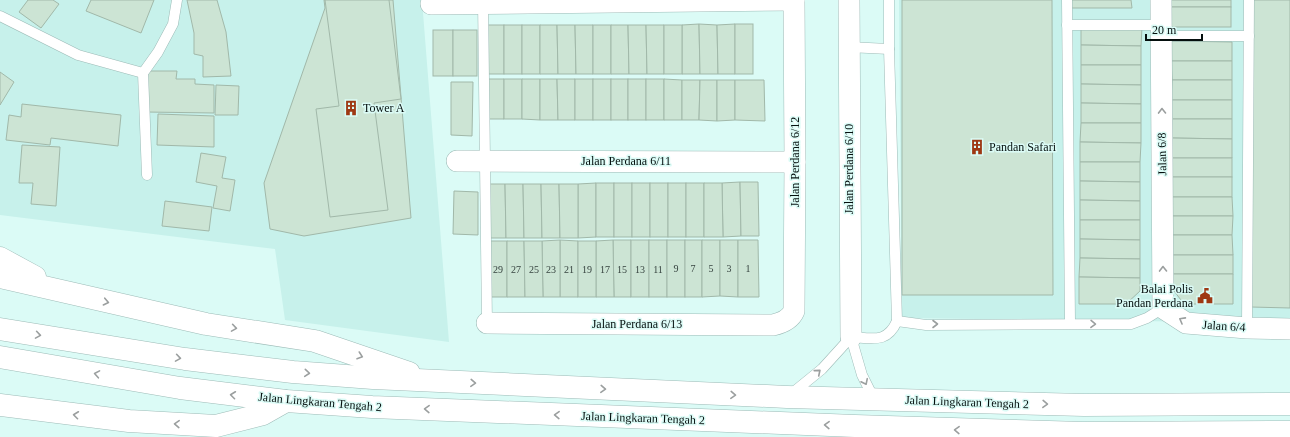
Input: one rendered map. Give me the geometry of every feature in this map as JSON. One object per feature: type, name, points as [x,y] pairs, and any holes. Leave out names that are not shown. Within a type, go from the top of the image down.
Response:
[{"type":"highway","points":[[0,258],[68,294]]},
{"type":"highway","points":[[0,276],[68,294],[206,324],[315,341],[434,381]]},
{"type":"highway","name":"Jalan Lingkaran Tengah 2","points":[[0,329],[185,359],[293,372],[434,381],[788,397],[1084,405],[1290,404]]},
{"type":"highway","name":"Jalan Lingkaran Tengah 2","points":[[0,357],[135,380],[286,401],[372,407],[886,428],[1082,434],[1290,432]]},
{"type":"highway","points":[[0,405],[129,421],[216,426],[263,414],[286,401]]},
{"type":"street","points":[[431,4],[483,2],[794,0]]},
{"type":"street","name":"Jalan Perdana 6/12","points":[[786,320],[792,316],[794,311],[794,0]]},
{"type":"street","name":"Jalan Perdana 6/10","points":[[849,0],[848,47],[851,337]]},
{"type":"street","name":"Jalan 6/8","points":[[1161,0],[1164,308]]},
{"type":"street","name":"Jalan Perdana 6/11","points":[[457,161],[795,162]]},
{"type":"street","name":"Jalan 6/4","points":[[1164,308],[1186,323],[1247,328],[1290,328]]},
{"type":"street","name":"Jalan Perdana 6/13","points":[[487,323],[773,325],[786,320]]},
{"type":"lane","points":[[147,175],[143,73],[158,52],[173,24],[177,0]]},
{"type":"lane","points":[[788,397],[822,369],[851,337],[880,338],[887,336],[892,332],[897,321],[889,49],[889,0]]},
{"type":"lane","points":[[1067,0],[1070,324]]},
{"type":"lane","points":[[1247,328],[1249,0]]},
{"type":"lane","points":[[483,2],[487,323]]},
{"type":"lane","points":[[0,16],[78,55],[143,73]]},
{"type":"lane","points":[[1067,25],[1249,36]]},
{"type":"lane","points":[[848,47],[889,49]]},
{"type":"lane","points":[[897,321],[926,324],[1131,324],[1147,318],[1164,308]]},
{"type":"lane","points":[[851,337],[862,375],[874,399]]},
{"type":"shaded area","points":[[0,0],[422,0],[449,342],[285,320],[275,249],[0,215]]},
{"type":"shaded area","points":[[899,0],[1290,0],[1290,323],[902,318]]},
{"type":"building","points":[[28,0],[53,0],[59,4],[41,28],[19,12]]},
{"type":"building","points":[[91,0],[154,0],[141,33],[86,11]]},
{"type":"building","points":[[187,0],[217,0],[226,32],[231,76],[203,77],[203,56],[194,54],[194,33]]},
{"type":"building","points":[[324,0],[393,0],[411,218],[304,236],[270,229],[264,183],[325,8]]},
{"type":"building","name":"Tower A","points":[[325,0],[389,0],[401,99],[374,103],[388,210],[330,217],[316,109],[339,106]]},
{"type":"building","name":"Pandan Safari","points":[[902,0],[1052,0],[1053,295],[902,295]]},
{"type":"building","points":[[1069,0],[1131,0],[1132,8],[1069,8]]},
{"type":"building","points":[[1170,0],[1231,0],[1231,7],[1170,7]]},
{"type":"building","points":[[1252,0],[1290,0],[1290,308],[1251,307]]},
{"type":"building","points":[[1170,7],[1231,7],[1231,27],[1170,27]]},
{"type":"building","points":[[699,24],[700,74],[682,74],[682,25]]},
{"type":"building","points":[[699,24],[717,25],[718,74],[700,74]]},
{"type":"building","points":[[735,24],[735,74],[718,74],[717,25]]},
{"type":"building","points":[[735,24],[753,24],[753,74],[735,74]]},
{"type":"building","points":[[486,25],[504,25],[504,74],[486,74]]},
{"type":"building","points":[[504,25],[522,25],[522,74],[504,74]]},
{"type":"building","points":[[522,25],[540,25],[540,74],[522,74]]},
{"type":"building","points":[[540,25],[557,25],[558,74],[540,74]]},
{"type":"building","points":[[557,25],[575,25],[576,74],[558,74]]},
{"type":"building","points":[[575,25],[593,25],[593,74],[576,74]]},
{"type":"building","points":[[593,25],[611,25],[611,74],[593,74]]},
{"type":"building","points":[[611,25],[628,25],[629,74],[611,74]]},
{"type":"building","points":[[628,25],[646,25],[647,74],[629,74]]},
{"type":"building","points":[[646,25],[664,25],[664,74],[647,74]]},
{"type":"building","points":[[664,25],[682,25],[682,74],[664,74]]},
{"type":"building","points":[[1081,26],[1142,27],[1141,46],[1081,45]]},
{"type":"building","points":[[433,30],[453,30],[453,76],[433,76]]},
{"type":"building","points":[[453,30],[477,30],[477,76],[453,76]]},
{"type":"building","points":[[1171,41],[1232,42],[1232,61],[1171,61]]},
{"type":"building","points":[[1081,45],[1141,46],[1141,65],[1081,65]]},
{"type":"building","points":[[1171,61],[1232,61],[1232,80],[1172,80]]},
{"type":"building","points":[[1081,65],[1141,65],[1141,85],[1081,84]]},
{"type":"building","points":[[147,71],[177,71],[176,79],[195,79],[195,84],[214,85],[214,113],[146,112]]},
{"type":"building","points":[[0,72],[14,82],[0,105]]},
{"type":"building","points":[[486,79],[504,79],[504,119],[487,119]]},
{"type":"building","points":[[504,79],[522,79],[522,119],[504,119]]},
{"type":"building","points":[[522,79],[540,79],[540,120],[522,119]]},
{"type":"building","points":[[540,79],[557,79],[558,120],[540,120]]},
{"type":"building","points":[[557,79],[575,79],[575,120],[558,120]]},
{"type":"building","points":[[575,79],[593,79],[593,120],[575,120]]},
{"type":"building","points":[[593,79],[611,79],[611,120],[593,120]]},
{"type":"building","points":[[611,79],[628,79],[628,120],[611,120]]},
{"type":"building","points":[[628,79],[646,79],[646,120],[628,120]]},
{"type":"building","points":[[646,79],[664,79],[664,120],[646,120]]},
{"type":"building","points":[[664,79],[682,80],[682,120],[664,120]]},
{"type":"building","points":[[682,80],[700,80],[699,120],[682,120]]},
{"type":"building","points":[[700,80],[717,80],[717,121],[699,120]]},
{"type":"building","points":[[717,80],[735,80],[735,120],[717,121]]},
{"type":"building","points":[[735,80],[764,80],[765,121],[735,120]]},
{"type":"building","points":[[1172,80],[1232,80],[1232,100],[1171,100]]},
{"type":"building","points":[[451,82],[473,82],[472,136],[451,135]]},
{"type":"building","points":[[1081,84],[1141,85],[1141,104],[1081,103]]},
{"type":"building","points":[[216,85],[239,86],[238,115],[215,115]]},
{"type":"building","points":[[1171,100],[1232,100],[1232,119],[1172,119]]},
{"type":"building","points":[[1081,103],[1141,104],[1141,123],[1081,123]]},
{"type":"building","points":[[22,104],[121,115],[118,146],[51,138],[50,145],[6,140],[9,115],[21,117]]},
{"type":"building","points":[[158,114],[214,116],[214,147],[157,145]]},
{"type":"building","points":[[1172,119],[1232,119],[1232,139],[1172,138]]},
{"type":"building","points":[[1081,123],[1141,123],[1141,143],[1080,142]]},
{"type":"building","points":[[1172,138],[1232,139],[1232,158],[1172,158]]},
{"type":"building","points":[[1080,142],[1141,143],[1140,162],[1080,162]]},
{"type":"building","points":[[22,145],[60,147],[56,206],[31,204],[33,183],[19,183]]},
{"type":"building","points":[[201,153],[226,157],[222,178],[235,180],[230,211],[213,208],[217,186],[196,182]]},
{"type":"building","points":[[1172,158],[1232,158],[1232,177],[1172,177]]},
{"type":"building","points":[[1080,162],[1140,162],[1140,182],[1080,181]]},
{"type":"building","points":[[1172,177],[1232,177],[1232,197],[1172,197]]},
{"type":"building","points":[[1080,181],[1140,182],[1140,201],[1080,200]]},
{"type":"building","points":[[740,182],[741,236],[723,237],[722,183]]},
{"type":"building","points":[[740,182],[758,182],[759,236],[741,236]]},
{"type":"building","points":[[596,183],[596,237],[578,238],[578,184]]},
{"type":"building","points":[[596,183],[614,183],[614,237],[596,237]]},
{"type":"building","points":[[614,183],[632,183],[632,237],[614,237]]},
{"type":"building","points":[[632,183],[650,183],[650,237],[632,237]]},
{"type":"building","points":[[650,183],[668,183],[668,237],[650,237]]},
{"type":"building","points":[[668,183],[686,183],[686,237],[668,237]]},
{"type":"building","points":[[686,183],[704,183],[704,237],[686,237]]},
{"type":"building","points":[[704,183],[722,183],[723,237],[704,237]]},
{"type":"building","points":[[487,184],[505,184],[506,238],[488,238]]},
{"type":"building","points":[[505,184],[523,184],[524,238],[506,238]]},
{"type":"building","points":[[523,184],[541,184],[542,238],[524,238]]},
{"type":"building","points":[[541,184],[559,184],[560,238],[542,238]]},
{"type":"building","points":[[559,184],[578,184],[578,238],[560,238]]},
{"type":"building","points":[[454,191],[478,192],[478,235],[453,234]]},
{"type":"building","points":[[1172,197],[1232,197],[1233,216],[1172,216]]},
{"type":"building","points":[[1080,200],[1140,201],[1140,220],[1080,220]]},
{"type":"building","points":[[165,201],[212,207],[209,231],[162,226]]},
{"type":"building","points":[[1172,216],[1233,216],[1232,235],[1172,235]]},
{"type":"building","points":[[1080,220],[1140,220],[1140,240],[1080,239]]},
{"type":"building","points":[[1172,235],[1232,235],[1233,255],[1172,255]]},
{"type":"building","points":[[1080,239],[1140,240],[1140,259],[1080,258]]},
{"type":"building","points":[[560,240],[578,241],[578,297],[560,297]]},
{"type":"building","points":[[560,240],[560,297],[543,297],[542,241]]},
{"type":"building","points":[[613,240],[631,240],[631,297],[614,297]]},
{"type":"building","points":[[613,240],[614,297],[596,297],[596,241]]},
{"type":"building","points":[[631,240],[649,240],[649,297],[631,297]]},
{"type":"building","points":[[649,240],[667,240],[667,297],[649,297]]},
{"type":"building","points":[[667,240],[685,240],[685,297],[667,297]]},
{"type":"building","points":[[685,240],[702,240],[702,297],[685,297]]},
{"type":"building","points":[[702,240],[720,240],[720,296],[702,297]]},
{"type":"building","points":[[720,240],[738,240],[738,297],[720,296]]},
{"type":"building","points":[[738,240],[758,240],[759,297],[738,297]]},
{"type":"building","points":[[489,241],[507,241],[507,297],[489,297]]},
{"type":"building","points":[[507,241],[524,241],[525,297],[507,297]]},
{"type":"building","points":[[524,241],[542,241],[543,297],[525,297]]},
{"type":"building","points":[[578,241],[596,241],[596,297],[578,297]]},
{"type":"building","points":[[1172,255],[1233,255],[1233,274],[1172,274]]},
{"type":"building","points":[[1080,258],[1140,259],[1140,278],[1079,277]]},
{"type":"building","name":"Balai Polis Pandan Perdana","points":[[1172,274],[1233,274],[1233,304],[1184,304],[1171,287]]},
{"type":"building","points":[[1079,277],[1140,278],[1140,291],[1126,304],[1079,304]]},
{"type":"place","name":"Tower A","points":[[351,108]]},
{"type":"place","name":"Pandan Safari","points":[[977,147]]},
{"type":"place","name":"Balai Polis Pandan Perdana","points":[[1205,296]]}]
